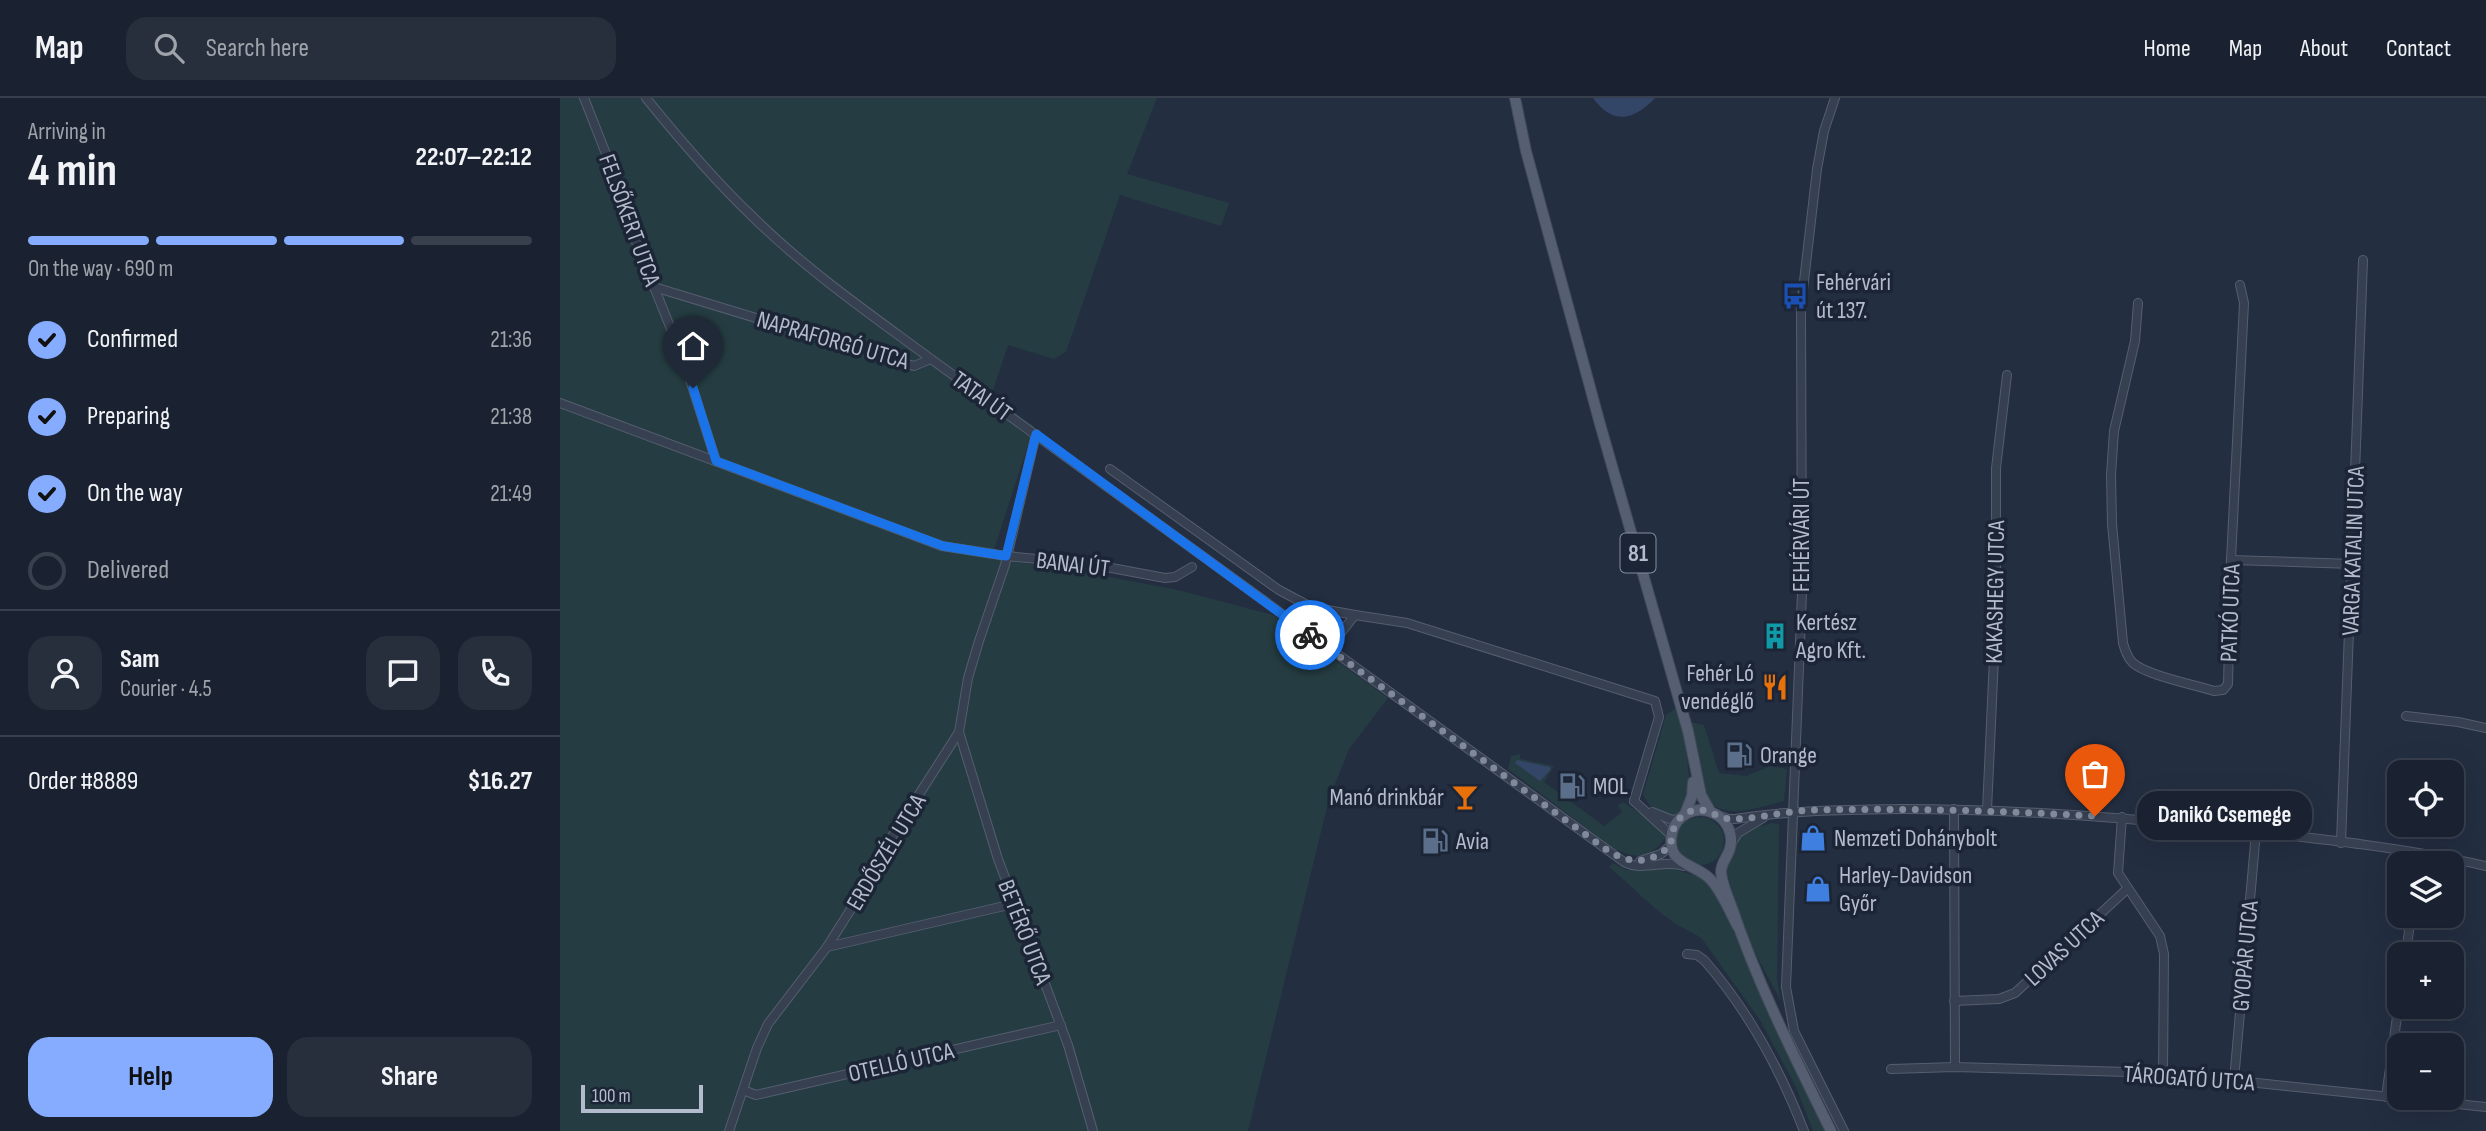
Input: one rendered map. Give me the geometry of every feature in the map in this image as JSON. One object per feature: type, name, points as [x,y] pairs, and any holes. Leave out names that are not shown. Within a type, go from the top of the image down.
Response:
[{"type":"main road","name":"81","points":[[1515,98],[1526,151],[1600,424],[1685,720],[1701,795],[1729,830],[1728,851],[1721,874],[1738,927]]},
{"type":"main road","name":"81","points":[[1695,772],[1692,796],[1671,840],[1680,862],[1704,873],[1715,884],[1738,927],[1787,1042],[1831,1131]]},
{"type":"main road","points":[[1682,817],[1693,811],[1714,813]]},
{"type":"main road","points":[[1692,868],[1714,867],[1728,851]]},
{"type":"street","name":"FELSŐKERT UTCA","points":[[584,98],[685,364],[716,461]]},
{"type":"street","name":"TATAI ÚT","points":[[646,98],[691,152],[754,219],[833,286],[931,359],[1619,858],[1634,865],[1669,862],[1692,868]]},
{"type":"street","name":"FEHÉRVÁRI ÚT","points":[[1835,98],[1816,169],[1801,307],[1802,593],[1786,987],[1794,1031],[1844,1131]]},
{"type":"street","name":"VARGA KATALIN UTCA","points":[[2342,843],[2363,260]]},
{"type":"street","name":"PATKÓ UTCA","points":[[2138,303],[2135,341],[2115,431],[2111,475],[2112,524],[2123,642],[2126,654],[2144,670],[2214,691],[2223,690],[2228,684],[2231,560],[2244,303],[2240,285]]},
{"type":"street","name":"NAPRAFORGÓ UTCA","points":[[654,287],[914,366],[931,359]]},
{"type":"street","name":"KAKASHEGY UTCA","points":[[1987,810],[1996,614],[1996,468],[2007,375]]},
{"type":"street","name":"BANAI ÚT","points":[[560,403],[943,546],[1006,556],[1090,564],[1165,578],[1175,578],[1192,567]]},
{"type":"street","name":"ERDŐSZÉL UTCA","points":[[729,1131],[757,1048],[768,1024],[827,947],[884,849],[959,732],[972,666],[1006,556],[1036,434]]},
{"type":"street","points":[[1110,469],[1279,590],[1311,607],[1407,623],[1655,701],[1660,717],[1634,801]]},
{"type":"street","points":[[2231,560],[2353,565]]},
{"type":"street","points":[[1270,606],[1279,590]]},
{"type":"street","points":[[1329,648],[1354,615]]},
{"type":"street","points":[[2406,716],[2486,728]]},
{"type":"street","name":"BETÉRŐ UTCA","points":[[959,732],[1013,904],[1061,1025],[1093,1131]]},
{"type":"street","points":[[1634,801],[1672,820],[1682,817]]},
{"type":"street","points":[[1619,858],[1648,860],[1661,854],[1671,840],[1667,828],[1634,801]]},
{"type":"street","points":[[1954,809],[1955,1067]]},
{"type":"street","points":[[1714,813],[1728,819],[1813,810],[1954,809],[2122,817],[2342,843],[2387,852]]},
{"type":"street","points":[[1728,851],[1732,839],[1738,833],[1765,816]]},
{"type":"street","points":[[2122,817],[2118,873],[2160,936],[2164,954],[2162,1073]]},
{"type":"street","name":"GYOPÁR UTCA","points":[[2234,1080],[2256,832]]},
{"type":"street","points":[[2464,863],[2486,866]]},
{"type":"street","name":"LOVAS UTCA","points":[[1954,1001],[1998,999],[2015,993],[2127,889]]},
{"type":"street","points":[[827,947],[1013,904]]},
{"type":"street","points":[[1687,954],[1698,955],[1704,960],[1735,999],[1772,1058],[1804,1131]]},
{"type":"street","points":[[2386,1097],[2397,1019]]},
{"type":"street","name":"OTELLÓ UTCA","points":[[743,1090],[756,1095],[1061,1025]]},
{"type":"street","name":"TÁROGATÓ UTCA","points":[[1891,1069],[1955,1067],[2162,1073],[2486,1107]]},
{"type":"green space","points":[[560,98],[1157,98],[1127,174],[1229,203],[1221,226],[1120,195],[1066,352],[1054,359],[1008,345],[991,396],[1034,426],[991,559],[1063,568],[1178,590],[1273,615],[1388,698],[1349,749],[1329,799],[1248,1131],[560,1131]]},
{"type":"green space","points":[[1676,708],[1685,737],[1690,788],[1681,813],[1673,816],[1650,806],[1643,795],[1666,715]]},
{"type":"green space","points":[[1686,721],[1704,725],[1719,773],[1746,776],[1770,766],[1787,769],[1784,801],[1755,809],[1734,811],[1715,807],[1707,801]]},
{"type":"green space","points":[[1520,754],[1520,759],[1554,766],[1544,782],[1604,826],[1622,812],[1618,805],[1623,802],[1656,824],[1667,835],[1655,849],[1643,855],[1630,855],[1613,848],[1508,769],[1511,756]]},
{"type":"green space","points":[[1700,817],[1717,824],[1724,841],[1717,858],[1700,865],[1683,858],[1676,841],[1683,824]]},
{"type":"green space","points":[[1779,824],[1777,979],[1781,1001],[1754,951],[1738,913],[1726,870],[1741,835],[1753,828]]},
{"type":"green space","points":[[1612,863],[1627,870],[1665,866],[1705,879],[1730,922],[1779,1037],[1825,1131],[1813,1131],[1796,1087],[1760,1020],[1702,939],[1656,909],[1609,867]]},
{"type":"water","points":[[1593,98],[1655,98],[1639,111],[1623,117],[1608,113]]},
{"type":"water","points":[[1517,760],[1550,767],[1550,770],[1540,781],[1515,763]]},
{"type":"way so far","points":[[1310,635],[1607,850],[1627,860],[1648,860],[1661,854],[1671,845],[1671,835],[1679,819],[1685,814],[1702,810],[1728,819],[1813,810],[1987,810],[2095,816]]},
{"type":"place","name":"Fehérvári út 137.","points":[[1795,296]]},
{"type":"place","name":"Kertész Agro Kft.","points":[[1775,636]]},
{"type":"place","name":"Fehér Ló vendéglő","points":[[1775,687]]},
{"type":"place","name":"Orange","points":[[1739,755]]},
{"type":"place","name":"MOL","points":[[1572,786]]},
{"type":"place","name":"Manó drinkbár","points":[[1465,797]]},
{"type":"place","name":"Danikó Csemege","points":[[2095,816]]},
{"type":"place","name":"Nemzeti Dohánybolt","points":[[1813,838]]},
{"type":"place","name":"Avia","points":[[1435,841]]},
{"type":"place","name":"Harley-Davidson Győr","points":[[1818,889]]},
{"type":"route","points":[[693,388],[716,461],[943,546],[1006,556],[1036,434],[1310,635]]}]
